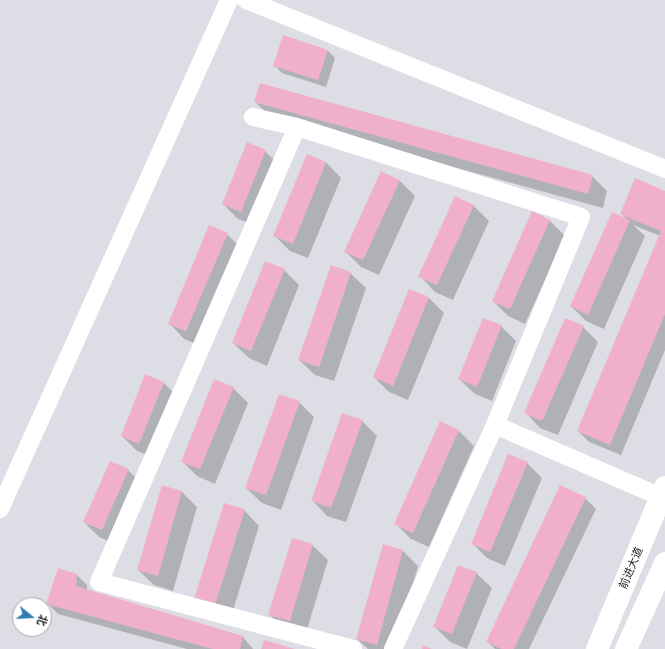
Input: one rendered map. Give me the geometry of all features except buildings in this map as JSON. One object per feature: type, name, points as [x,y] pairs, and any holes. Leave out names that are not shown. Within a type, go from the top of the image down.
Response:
[{"type":"main road","name":"前进大道","points":[[597,649],[663,492]]},
{"type":"main road","points":[[626,649],[665,563]]},
{"type":"street","points":[[0,509],[229,0]]},
{"type":"street","points":[[246,0],[665,169]]},
{"type":"street","points":[[253,117],[297,127],[581,217],[495,425],[393,649]]},
{"type":"street","points":[[297,127],[99,582],[353,649]]},
{"type":"street","points":[[495,425],[663,492]]}]
